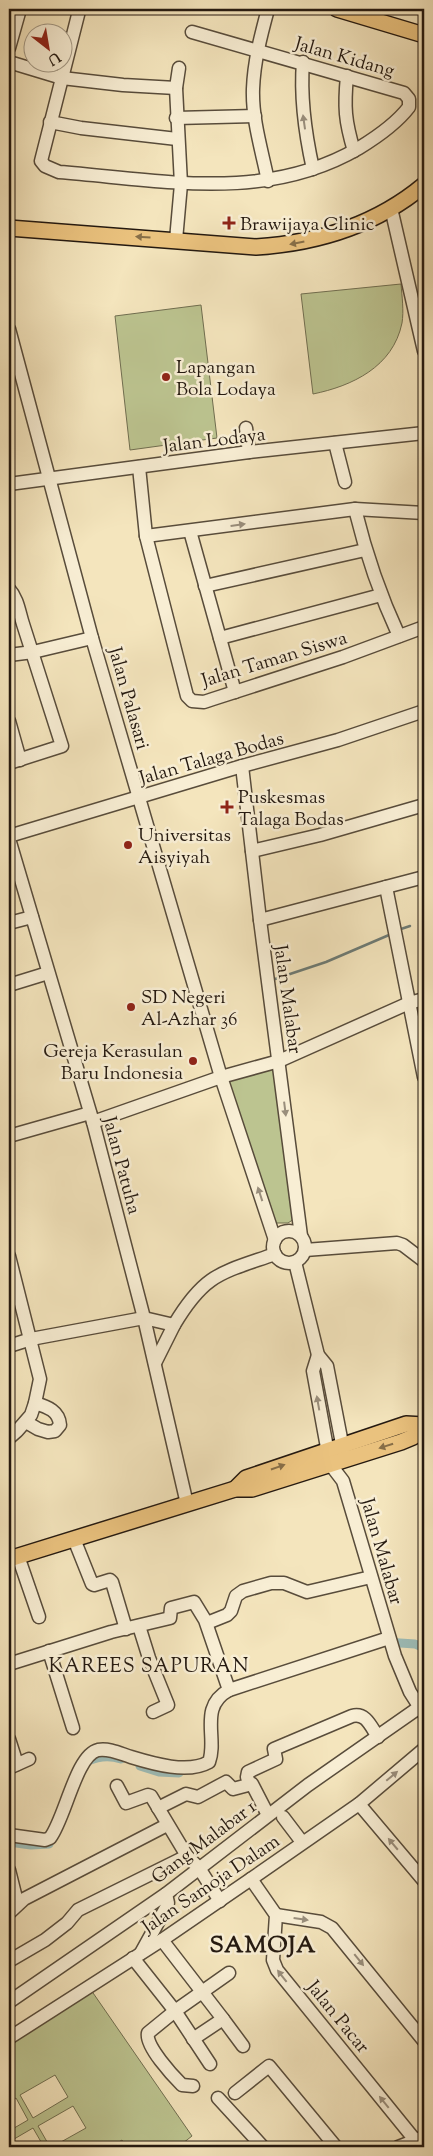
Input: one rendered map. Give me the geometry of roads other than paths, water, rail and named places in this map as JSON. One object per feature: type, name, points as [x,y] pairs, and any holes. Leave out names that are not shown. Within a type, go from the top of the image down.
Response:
[{"type":"main road","points":[[337,9],[360,12],[424,35]]},
{"type":"main road","points":[[9,228],[176,240],[228,248],[288,245],[319,239],[356,226],[391,208],[424,185]]},
{"type":"main road","points":[[13,1558],[235,1489],[246,1478],[344,1452],[406,1424],[424,1425]]},
{"type":"main road","points":[[344,1452],[407,1440],[424,1429]]},
{"type":"street","points":[[9,48],[20,9]]},
{"type":"street","points":[[268,9],[258,50],[253,90],[255,116],[268,181]]},
{"type":"street","points":[[78,10],[50,122],[81,128],[177,138]]},
{"type":"street","name":"Jalan Kidang","points":[[50,122],[42,164],[59,172],[181,184],[268,181],[313,169],[354,151],[377,137],[404,114],[409,107],[410,99],[404,93],[303,62],[192,32]]},
{"type":"street","points":[[9,62],[62,78],[123,85],[176,88]]},
{"type":"street","points":[[303,62],[301,89],[303,120],[313,169]]},
{"type":"street","points":[[176,240],[181,184],[176,118],[176,88],[179,68]]},
{"type":"street","points":[[347,76],[344,110],[354,151]]},
{"type":"street","points":[[176,118],[255,116]]},
{"type":"street","points":[[391,208],[424,351]]},
{"type":"street","name":"Jalan Palasari","points":[[9,329],[92,638],[221,1077]]},
{"type":"street","points":[[246,428],[250,452]]},
{"type":"street","name":"Jalan Lodaya","points":[[9,484],[250,452],[424,433]]},
{"type":"street","points":[[334,443],[345,482]]},
{"type":"street","name":"Jalan Taman Siswa","points":[[139,467],[146,536],[187,696],[192,701],[204,702],[343,657],[424,627]]},
{"type":"street","points":[[146,536],[355,509],[424,514]]},
{"type":"street","points":[[355,509],[365,550],[380,595],[399,636]]},
{"type":"street","points":[[190,531],[235,692]]},
{"type":"street","points":[[204,586],[365,550]]},
{"type":"street","points":[[9,589],[15,596],[34,652],[42,687],[62,746],[14,762],[9,721]]},
{"type":"street","points":[[220,638],[380,595]]},
{"type":"street","points":[[9,655],[34,652],[92,638]]},
{"type":"street","name":"Jalan Talaga Bodas","points":[[9,838],[242,766],[338,740],[424,711]]},
{"type":"street","name":"Jalan Malabar","points":[[242,766],[301,1236]]},
{"type":"street","points":[[252,851],[320,835],[424,805]]},
{"type":"street","name":"Jalan Patuha","points":[[9,838],[91,1117],[144,1318],[188,1504]]},
{"type":"street","points":[[260,920],[424,877]]},
{"type":"street","points":[[386,887],[424,1077]]},
{"type":"street","points":[[9,923],[32,917]]},
{"type":"street","points":[[9,985],[48,973]]},
{"type":"street","points":[[9,1136],[91,1117],[279,1061],[409,1003],[424,999]]},
{"type":"street","points":[[221,1077],[275,1240],[273,1247],[275,1254],[281,1261],[295,1262],[305,1250],[305,1243],[301,1236],[294,1231],[285,1232],[275,1240]]},
{"type":"street","points":[[305,1250],[397,1243],[403,1245],[424,1261]]},
{"type":"street","points":[[155,1363],[174,1325],[196,1293],[224,1271],[275,1254]]},
{"type":"street","points":[[9,1256],[40,1378],[35,1403],[26,1422],[9,1438]]},
{"type":"street","name":"Jalan Malabar","points":[[295,1262],[318,1355],[327,1366],[344,1452],[343,1481]]},
{"type":"street","points":[[9,1346],[31,1339],[144,1318],[174,1325]]},
{"type":"street","name":"Jalan Malabar","points":[[318,1355],[313,1371],[329,1457],[343,1481],[396,1656],[410,1692],[423,1709]]},
{"type":"street","points":[[26,1422],[48,1432],[55,1431],[60,1425],[56,1413],[49,1408],[35,1403]]},
{"type":"street","points":[[74,1539],[92,1584],[110,1580],[112,1582],[126,1629]]},
{"type":"street","points":[[13,1558],[39,1617]]},
{"type":"street","points":[[207,1623],[227,1615],[232,1608],[234,1599],[243,1591],[264,1585],[284,1583],[308,1592],[372,1577]]},
{"type":"street","points":[[9,1664],[126,1629],[170,1618],[171,1608],[194,1602],[207,1623],[229,1690]]},
{"type":"street","points":[[139,1626],[149,1658],[168,1705],[153,1712]]},
{"type":"street","points":[[9,1835],[45,1840],[50,1838],[64,1811],[86,1758],[96,1751],[106,1749],[146,1762],[194,1768],[209,1762],[211,1757],[210,1728],[214,1706],[223,1694],[229,1690],[389,1637]]},
{"type":"street","points":[[49,1651],[73,1728]]},
{"type":"street","name":"Gang Malabar 1","points":[[9,2002],[166,1894],[268,1815],[378,1737],[423,1709]]},
{"type":"street","points":[[268,1815],[254,1786],[249,1783],[247,1777],[248,1772],[276,1759],[274,1749],[358,1714],[363,1716],[378,1737]]},
{"type":"street","points":[[9,1739],[13,1766],[29,1759]]},
{"type":"street","name":"Jalan Samoja Dalam","points":[[9,2038],[162,1940],[359,1804],[424,1749]]},
{"type":"street","points":[[158,1808],[186,1794],[198,1797],[223,1782],[228,1782],[234,1789],[249,1783]]},
{"type":"street","points":[[116,1786],[126,1803],[149,1795],[167,1825],[220,1900]]},
{"type":"street","points":[[359,1804],[424,1881]]},
{"type":"street","points":[[283,1817],[302,1842]]},
{"type":"street","points":[[16,1898],[167,1825]]},
{"type":"street","points":[[9,1961],[52,1935],[67,1923],[78,1910],[188,1856]]},
{"type":"street","points":[[9,1870],[16,1898],[9,1914]]},
{"type":"street","points":[[251,1879],[276,1915],[321,1922],[332,1928],[424,2041]]},
{"type":"street","points":[[166,1894],[167,1906],[137,1955],[210,2064]]},
{"type":"street","name":"Jalan Pacar","points":[[276,1915],[273,1960],[277,1970],[420,2139]]},
{"type":"street","points":[[162,1940],[224,2018],[243,2046]]},
{"type":"street","points":[[193,2086],[182,2085],[148,2044],[148,2033],[175,2011],[229,1973]]},
{"type":"street","points":[[193,2039],[224,2018]]},
{"type":"street","points":[[235,2094],[269,2066],[336,2147]]},
{"type":"street","points":[[218,2098],[263,2147]]},
{"type":"street","points":[[398,2147],[420,2139]]},
{"type":"waterway","points":[[401,929],[410,926]]},
{"type":"waterway","points":[[272,980],[326,962],[389,935]]},
{"type":"waterway","points":[[385,1642],[415,1644],[424,1648]]},
{"type":"waterway","points":[[88,1761],[104,1757],[121,1759]]},
{"type":"waterway","points":[[140,1766],[159,1772],[179,1773]]},
{"type":"waterway","points":[[9,1842],[31,1845],[49,1844]]},
{"type":"place","name":"Brawijaya Clinic","points":[[229,223]]},
{"type":"place","name":"Lapangan Bola Lodaya","points":[[166,377]]},
{"type":"place","name":"Puskesmas Talaga Bodas","points":[[227,807]]},
{"type":"place","name":"Universitas Aisyiyah","points":[[128,845]]},
{"type":"place","name":"SD Negeri Al-Azhar 36","points":[[131,1007]]},
{"type":"place","name":"Gereja Kerasulan Baru Indonesia","points":[[193,1061]]},
{"type":"district","name":"KAREES SAPURAN","points":[[149,1665]]},
{"type":"district","name":"SAMOJA","points":[[263,1944]]}]
